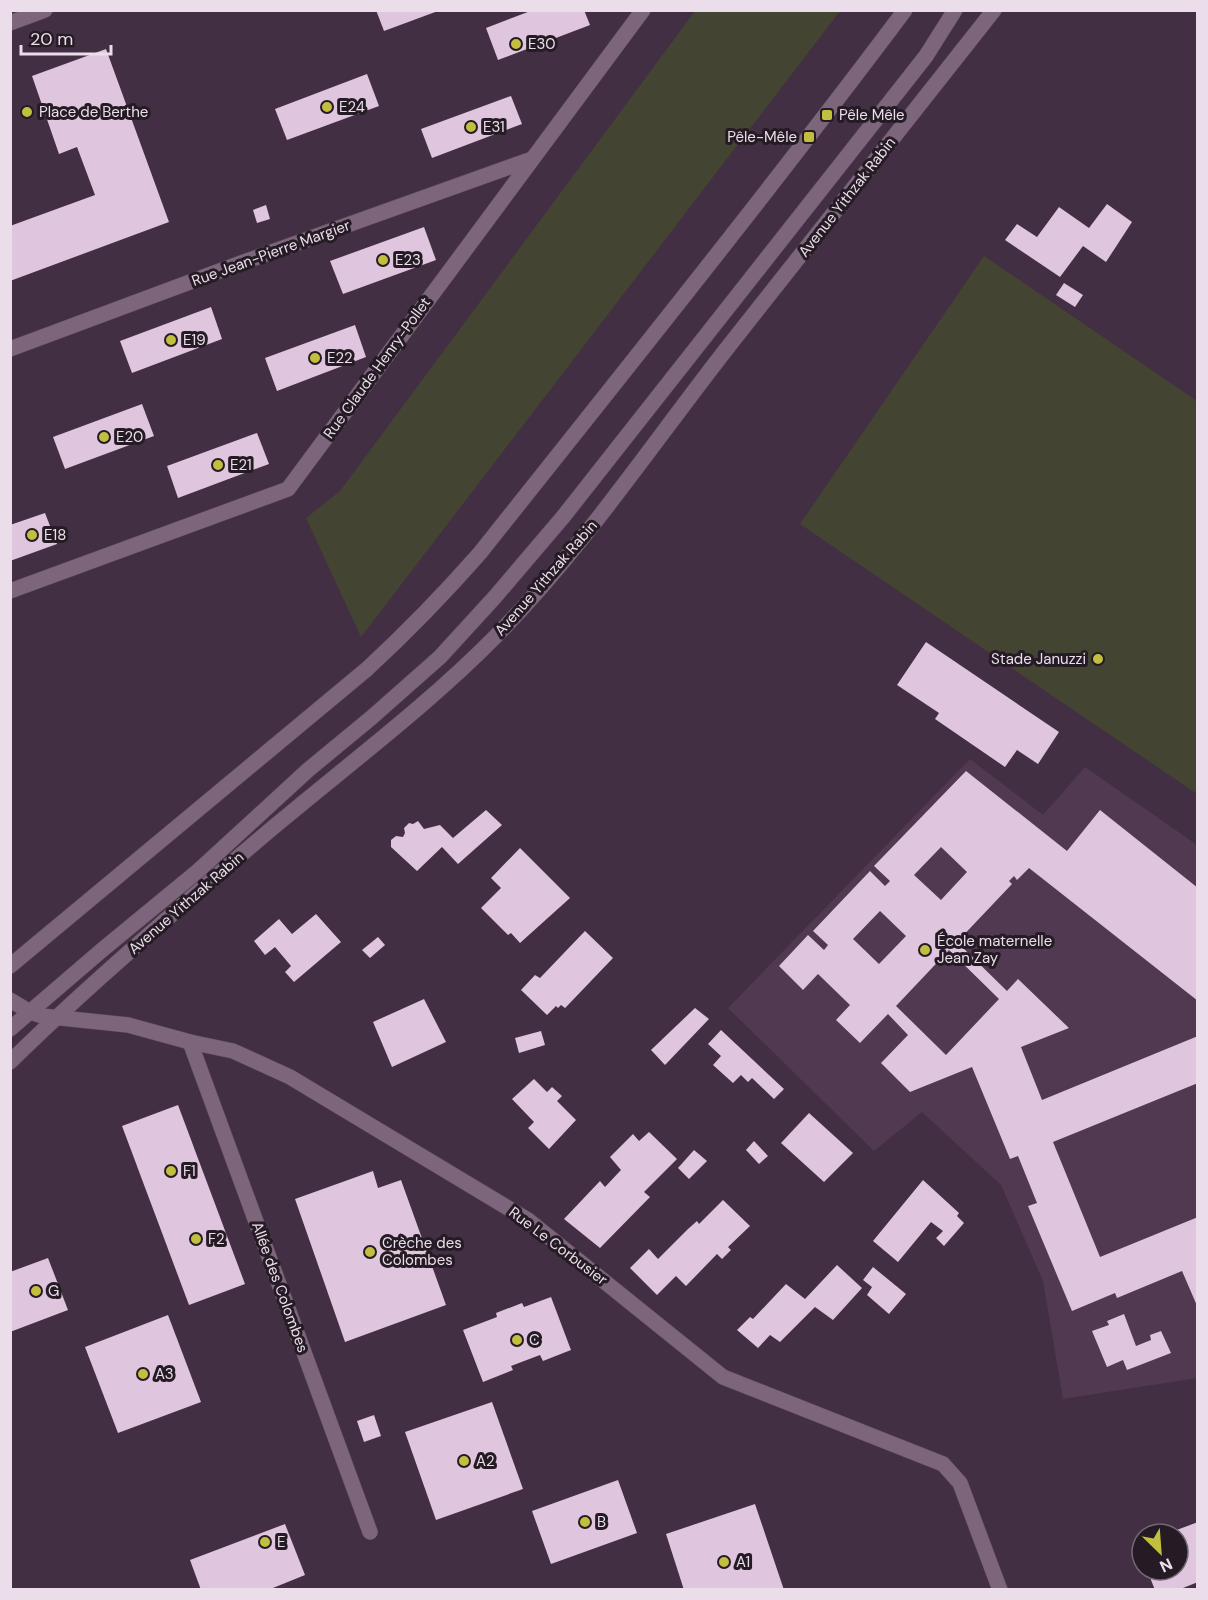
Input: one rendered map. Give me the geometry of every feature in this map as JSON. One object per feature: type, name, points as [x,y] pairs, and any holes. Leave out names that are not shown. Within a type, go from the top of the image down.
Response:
[{"type":"street","points":[[10,23],[45,10]]},
{"type":"street","name":"Rue Claude Henry-Pollet","points":[[10,591],[288,489],[643,10]]},
{"type":"street","points":[[10,966],[367,669],[445,593],[480,553],[715,258],[905,10]]},
{"type":"street","name":"Avenue Yithzak Rabin","points":[[10,1029],[198,871],[308,770],[440,657],[563,517],[641,420],[926,56],[955,10]]},
{"type":"street","name":"Avenue Yithzak Rabin","points":[[10,1062],[54,1018],[115,964],[284,818],[421,705],[497,636],[585,534],[728,346],[994,10]]},
{"type":"street","name":"Rue Jean-Pierre Margier","points":[[10,349],[532,159]]},
{"type":"street","name":"Rue Le Corbusier","points":[[10,1000],[30,1012],[54,1018],[128,1025],[233,1051],[290,1077],[528,1220],[723,1377],[944,1464],[960,1483],[1000,1590]]},
{"type":"street","name":"Allée des Colombes","points":[[190,1042],[370,1532]]},
{"type":"shaded area","points":[[970,759],[1043,815],[1085,767],[1197,845],[1197,1378],[1063,1399],[1043,1281],[1001,1185],[922,1112],[874,1151],[728,1008]]},
{"type":"green space","points":[[695,11],[840,11],[361,637],[306,518],[340,491]]},
{"type":"green space","name":"Stade Januzzi","points":[[984,256],[1197,401],[1197,794],[800,524]]},
{"type":"building","points":[[376,10],[438,10],[438,11],[384,31]]},
{"type":"building","name":"E30","points":[[533,10],[584,10],[590,25],[498,60],[486,28]]},
{"type":"building","points":[[106,49],[169,222],[10,281],[10,226],[95,195],[77,147],[59,154],[32,76]]},
{"type":"building","name":"E24","points":[[367,74],[379,106],[287,140],[275,109]]},
{"type":"building","name":"E31","points":[[511,96],[522,124],[432,158],[421,129]]},
{"type":"building","points":[[1107,204],[1132,222],[1106,262],[1083,246],[1060,277],[1005,240],[1017,224],[1037,237],[1059,207],[1089,228]]},
{"type":"building","points":[[266,205],[270,219],[257,223],[253,210]]},
{"type":"building","name":"E23","points":[[424,227],[436,260],[343,294],[330,261]]},
{"type":"building","points":[[1064,283],[1083,295],[1075,307],[1056,295]]},
{"type":"building","name":"E19","points":[[211,307],[222,339],[132,373],[120,341]]},
{"type":"building","name":"E22","points":[[355,325],[366,357],[277,391],[265,358]]},
{"type":"building","name":"E20","points":[[142,404],[154,436],[65,469],[53,437]]},
{"type":"building","name":"E21","points":[[257,433],[269,464],[178,498],[167,466]]},
{"type":"building","name":"E18","points":[[45,513],[57,544],[10,561],[10,525]]},
{"type":"building","points":[[926,642],[1059,732],[1038,764],[1017,750],[1005,767],[935,719],[939,713],[897,685]]},
{"type":"building","points":[[966,771],[1067,851],[1100,810],[1198,888],[1198,1001],[1029,868],[1017,880],[1014,876],[1009,881],[1012,884],[957,942],[1007,991],[1018,979],[1069,1028],[1021,1047],[1042,1100],[1198,1036],[1198,1083],[1053,1142],[1100,1257],[1198,1217],[1198,1308],[1182,1271],[1117,1298],[1115,1293],[1072,1311],[1028,1206],[1037,1203],[1018,1156],[1010,1159],[972,1067],[910,1092],[881,1063],[908,1035],[888,1014],[860,1043],[836,1020],[850,1005],[818,974],[803,990],[779,966],[808,935],[824,950],[828,945],[813,931],[870,871],[885,886],[890,881],[874,866]],"holes":[[[941,847],[967,872],[941,900],[914,875]],[[880,911],[906,936],[879,964],[853,939]],[[949,950],[999,999],[946,1055],[896,1006]]]},
{"type":"building","points":[[486,810],[502,825],[458,864],[442,847],[417,871],[391,847],[391,840],[396,836],[403,837],[404,828],[409,823],[413,824],[418,821],[424,829],[440,825],[453,838]]},
{"type":"building","points":[[520,848],[570,898],[520,943],[511,933],[508,935],[481,908],[501,888],[491,878]]},
{"type":"building","points":[[316,914],[341,942],[294,982],[285,972],[291,966],[275,947],[265,955],[254,941],[279,919],[292,934]]},
{"type":"building","points":[[585,931],[613,958],[565,1008],[561,1005],[558,1008],[556,1006],[547,1015],[521,990],[535,975],[540,978]]},
{"type":"building","points":[[378,937],[385,945],[370,958],[362,950]]},
{"type":"building","points":[[424,999],[446,1042],[392,1067],[373,1022]]},
{"type":"building","points":[[695,1008],[709,1019],[665,1065],[651,1050]]},
{"type":"building","points":[[721,1030],[784,1089],[774,1099],[752,1078],[748,1082],[741,1075],[733,1083],[713,1065],[721,1056],[708,1044]]},
{"type":"building","points":[[541,1031],[545,1045],[519,1053],[515,1038]]},
{"type":"building","points":[[534,1079],[547,1092],[552,1087],[562,1096],[557,1101],[576,1120],[549,1149],[528,1128],[534,1122],[512,1099]]},
{"type":"building","points":[[178,1105],[245,1284],[189,1305],[122,1126]]},
{"type":"building","points":[[809,1113],[853,1153],[824,1182],[781,1143]]},
{"type":"building","points":[[649,1132],[677,1159],[644,1192],[650,1197],[600,1248],[564,1219],[600,1181],[605,1187],[621,1170],[610,1157],[633,1134],[639,1141]]},
{"type":"building","points":[[754,1141],[768,1156],[759,1164],[746,1150]]},
{"type":"building","points":[[694,1150],[707,1161],[689,1179],[678,1168]]},
{"type":"building","name":"Crèche des Colombes","points":[[373,1171],[378,1188],[401,1180],[446,1305],[345,1342],[295,1199]]},
{"type":"building","points":[[923,1180],[959,1213],[957,1216],[964,1223],[944,1246],[936,1238],[943,1231],[931,1222],[898,1262],[873,1241]]},
{"type":"building","points":[[723,1200],[750,1226],[728,1247],[731,1250],[722,1259],[717,1254],[686,1286],[676,1276],[657,1295],[630,1268],[649,1249],[658,1259],[688,1229],[697,1221],[699,1224]]},
{"type":"building","name":"G","points":[[48,1258],[68,1310],[10,1332],[10,1272]]},
{"type":"building","points":[[837,1265],[862,1288],[833,1320],[815,1307],[780,1342],[770,1335],[758,1348],[737,1330],[750,1317],[753,1319],[786,1284],[805,1299]]},
{"type":"building","points":[[873,1267],[906,1294],[889,1314],[867,1295],[872,1287],[863,1280]]},
{"type":"building","name":"C","points":[[551,1297],[571,1350],[543,1361],[540,1355],[511,1366],[513,1370],[483,1382],[463,1330],[497,1317],[496,1313],[522,1303],[524,1307]]},
{"type":"building","points":[[1124,1314],[1136,1346],[1151,1340],[1150,1335],[1161,1331],[1171,1353],[1127,1370],[1123,1360],[1107,1367],[1092,1331],[1109,1325],[1107,1321]]},
{"type":"building","name":"A3","points":[[168,1315],[201,1402],[118,1433],[85,1347]]},
{"type":"building","name":"A2","points":[[492,1402],[523,1489],[436,1520],[405,1432]]},
{"type":"building","points":[[374,1415],[381,1436],[364,1442],[357,1421]]},
{"type":"building","name":"B","points":[[618,1480],[637,1533],[551,1564],[532,1511]]},
{"type":"building","name":"A1","points":[[755,1504],[784,1590],[684,1590],[666,1534]]},
{"type":"building","points":[[1198,1522],[1198,1582],[1178,1590],[1155,1590],[1152,1582],[1190,1582],[1190,1525]]},
{"type":"building","name":"E","points":[[285,1524],[305,1575],[268,1590],[201,1590],[190,1560]]},
{"type":"place","name":"E30","points":[[516,44]]},
{"type":"place","name":"E24","points":[[327,107]]},
{"type":"place","name":"Place de Berthe","points":[[27,112]]},
{"type":"place","name":"Pêle Mêle","points":[[827,115]]},
{"type":"place","name":"E31","points":[[471,127]]},
{"type":"place","name":"Pêle-Mêle","points":[[809,137]]},
{"type":"place","name":"E23","points":[[383,260]]},
{"type":"place","name":"E19","points":[[171,340]]},
{"type":"place","name":"E22","points":[[315,358]]},
{"type":"place","name":"E20","points":[[104,437]]},
{"type":"place","name":"E21","points":[[218,465]]},
{"type":"place","name":"E18","points":[[32,535]]},
{"type":"place","name":"Stade Januzzi","points":[[1098,659]]},
{"type":"place","name":"École maternelle Jean Zay","points":[[925,950]]},
{"type":"place","name":"F1","points":[[171,1171]]},
{"type":"place","name":"F2","points":[[196,1239]]},
{"type":"place","name":"Crèche des Colombes","points":[[370,1252]]},
{"type":"place","name":"G","points":[[36,1291]]},
{"type":"place","name":"C","points":[[517,1340]]},
{"type":"place","name":"A3","points":[[143,1374]]},
{"type":"place","name":"A2","points":[[464,1461]]},
{"type":"place","name":"B","points":[[585,1522]]},
{"type":"place","name":"E","points":[[265,1542]]},
{"type":"place","name":"A1","points":[[724,1562]]}]
